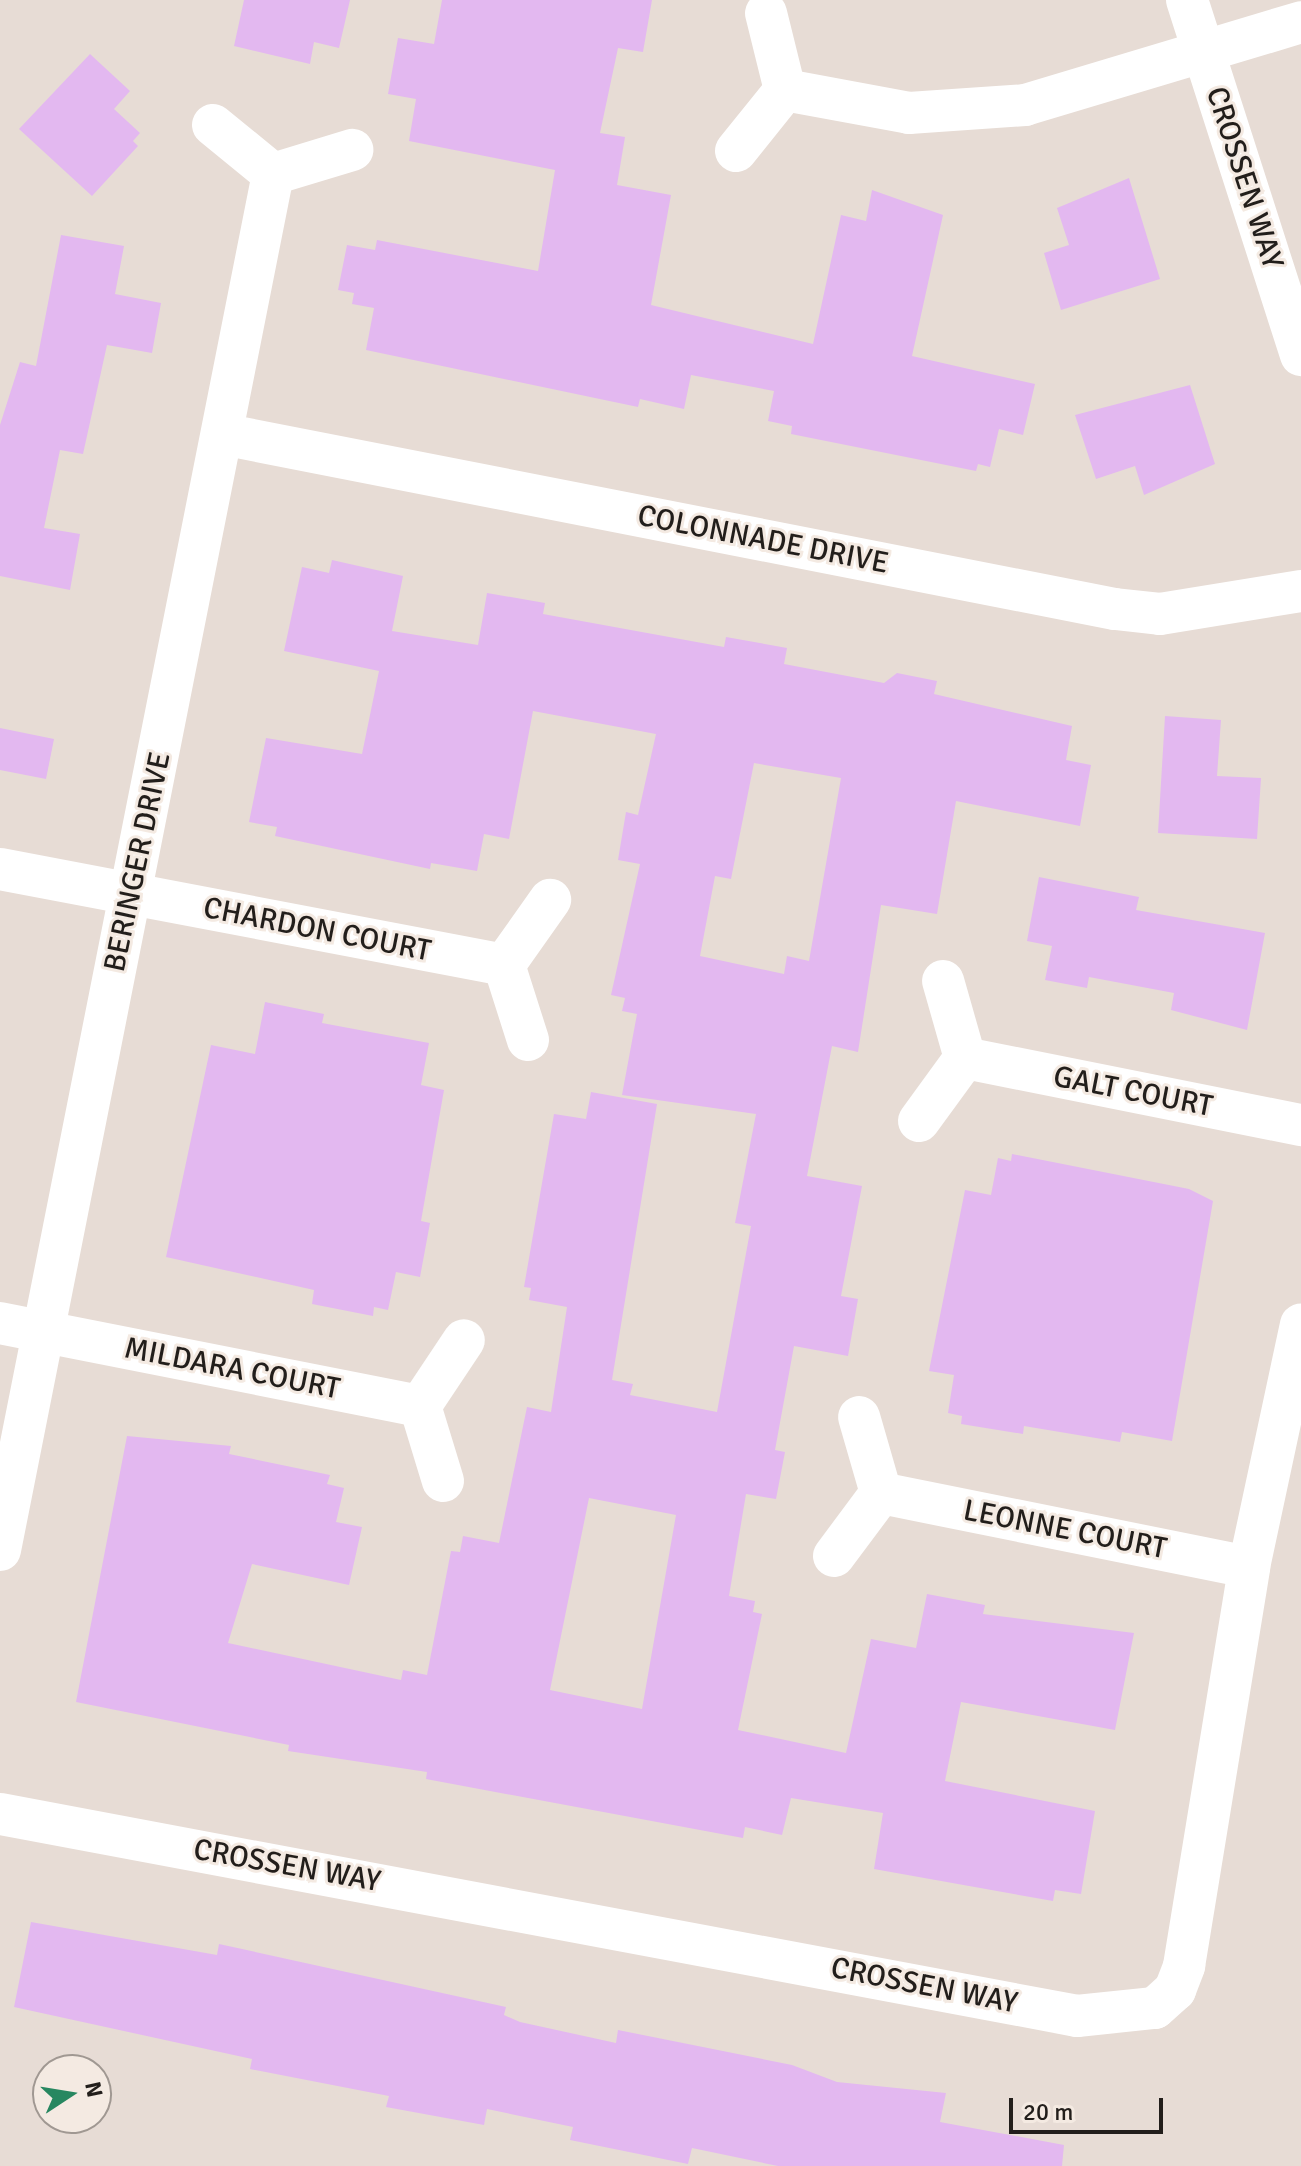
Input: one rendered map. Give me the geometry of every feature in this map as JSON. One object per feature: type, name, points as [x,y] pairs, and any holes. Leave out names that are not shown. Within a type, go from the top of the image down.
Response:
[{"type":"street","name":"CROSSEN WAY","points":[[1187,0],[1301,355]]},
{"type":"street","points":[[766,13],[785,90]]},
{"type":"street","points":[[785,90],[832,104],[965,112],[1025,105],[1204,55],[1301,22]]},
{"type":"street","points":[[736,151],[785,90]]},
{"type":"street","points":[[213,125],[273,174],[352,150]]},
{"type":"street","name":"BERINGER DRIVE","points":[[0,1550],[130,895],[227,435],[273,174]]},
{"type":"street","name":"COLONNADE DRIVE","points":[[227,435],[1115,609],[1160,614],[1301,591]]},
{"type":"street","name":"CHARDON COURT","points":[[0,869],[504,965]]},
{"type":"street","points":[[528,1040],[504,965],[550,900]]},
{"type":"street","points":[[919,1121],[965,1058],[943,981]]},
{"type":"street","name":"GALT COURT","points":[[965,1058],[1301,1125]]},
{"type":"street","name":"MILDARA COURT","points":[[0,1323],[420,1406]]},
{"type":"street","name":"CROSSEN WAY","points":[[0,1814],[1108,2018],[1155,2008],[1175,1990],[1184,1966],[1249,1567],[1301,1325]]},
{"type":"street","points":[[443,1481],[420,1406],[464,1340]]},
{"type":"street","points":[[834,1556],[881,1493],[859,1417]]},
{"type":"street","name":"LEONNE COURT","points":[[881,1493],[1249,1567]]},
{"type":"building","points":[[244,0],[350,0],[339,48],[314,42],[310,64],[234,46]]},
{"type":"building","points":[[442,0],[652,0],[643,52],[618,48],[600,133],[625,137],[617,185],[671,195],[651,305],[813,344],[841,215],[866,221],[872,190],[943,215],[912,356],[1035,384],[1023,435],[999,429],[990,467],[978,464],[976,471],[791,434],[792,426],[768,421],[774,391],[691,375],[684,409],[640,399],[638,407],[366,350],[374,308],[352,304],[354,293],[338,290],[347,245],[375,250],[377,240],[538,271],[555,170],[409,141],[416,99],[388,94],[398,38],[434,44]]},
{"type":"building","points":[[90,54],[130,91],[114,109],[140,133],[133,141],[138,146],[92,196],[19,129]]},
{"type":"building","points":[[1129,178],[1160,279],[1061,310],[1044,253],[1069,245],[1057,208]]},
{"type":"building","points":[[61,235],[124,246],[115,294],[161,303],[152,353],[107,345],[83,454],[60,450],[44,528],[80,534],[70,590],[0,576],[0,425],[20,362],[36,366]]},
{"type":"building","points":[[1190,385],[1215,464],[1144,495],[1135,466],[1096,479],[1075,415]]},
{"type":"building","points":[[332,560],[403,576],[392,631],[478,645],[487,593],[545,603],[543,614],[724,647],[726,637],[787,648],[784,664],[884,683],[897,673],[937,681],[934,694],[1072,726],[1066,760],[1091,765],[1080,826],[956,801],[937,914],[881,905],[858,1052],[832,1046],[807,1176],[862,1186],[841,1296],[858,1299],[848,1356],[794,1346],[775,1450],[785,1452],[776,1499],[746,1494],[729,1596],[755,1601],[753,1612],[762,1614],[738,1730],[846,1753],[871,1639],[916,1648],[927,1594],[985,1605],[983,1614],[1134,1633],[1115,1730],[961,1702],[945,1781],[1095,1811],[1081,1894],[1055,1890],[1053,1901],[874,1869],[883,1813],[791,1798],[782,1835],[745,1827],[743,1838],[426,1779],[427,1772],[288,1751],[289,1745],[76,1702],[127,1436],[231,1446],[229,1454],[330,1475],[327,1484],[344,1488],[336,1522],[362,1527],[349,1585],[252,1564],[228,1643],[401,1680],[403,1670],[427,1675],[451,1551],[460,1552],[463,1536],[499,1543],[527,1407],[551,1412],[567,1307],[529,1300],[531,1288],[524,1287],[554,1114],[586,1119],[591,1092],[657,1104],[612,1380],[633,1384],[630,1395],[717,1412],[751,1226],[735,1223],[756,1114],[622,1095],[637,1014],[622,1011],[625,998],[611,995],[640,864],[618,860],[626,812],[638,815],[656,734],[533,711],[509,839],[484,834],[477,871],[431,863],[430,869],[275,836],[277,827],[249,822],[266,738],[362,754],[379,671],[284,651],[302,567],[329,573]],"holes":[[[754,763],[841,778],[809,961],[787,956],[784,974],[700,956],[715,876],[731,879]],[[589,1498],[676,1515],[642,1709],[550,1690]]]},
{"type":"building","points":[[1165,716],[1221,720],[1217,776],[1261,778],[1257,839],[1158,833]]},
{"type":"building","points":[[0,728],[54,739],[46,779],[0,770]]},
{"type":"building","points":[[1039,877],[1139,897],[1136,910],[1265,933],[1247,1030],[1171,1010],[1174,993],[1089,977],[1087,988],[1045,980],[1052,946],[1027,941]]},
{"type":"building","points":[[265,1002],[324,1014],[322,1023],[429,1043],[421,1085],[444,1090],[421,1221],[430,1223],[420,1277],[396,1272],[388,1310],[374,1307],[373,1316],[312,1304],[314,1290],[166,1257],[211,1045],[255,1054]]},
{"type":"building","points":[[1012,1154],[1189,1189],[1213,1201],[1172,1441],[1122,1432],[1120,1442],[1024,1426],[1023,1434],[961,1424],[962,1416],[948,1413],[954,1375],[929,1371],[965,1190],[991,1195],[998,1158],[1011,1161]]},
{"type":"building","points":[[31,1922],[217,1955],[219,1944],[506,2007],[504,2015],[520,2022],[616,2043],[618,2030],[792,2065],[837,2082],[946,2093],[940,2122],[1064,2145],[1062,2166],[778,2166],[692,2148],[688,2164],[570,2140],[573,2127],[487,2109],[484,2125],[386,2107],[389,2096],[250,2069],[252,2059],[14,2007]]}]
